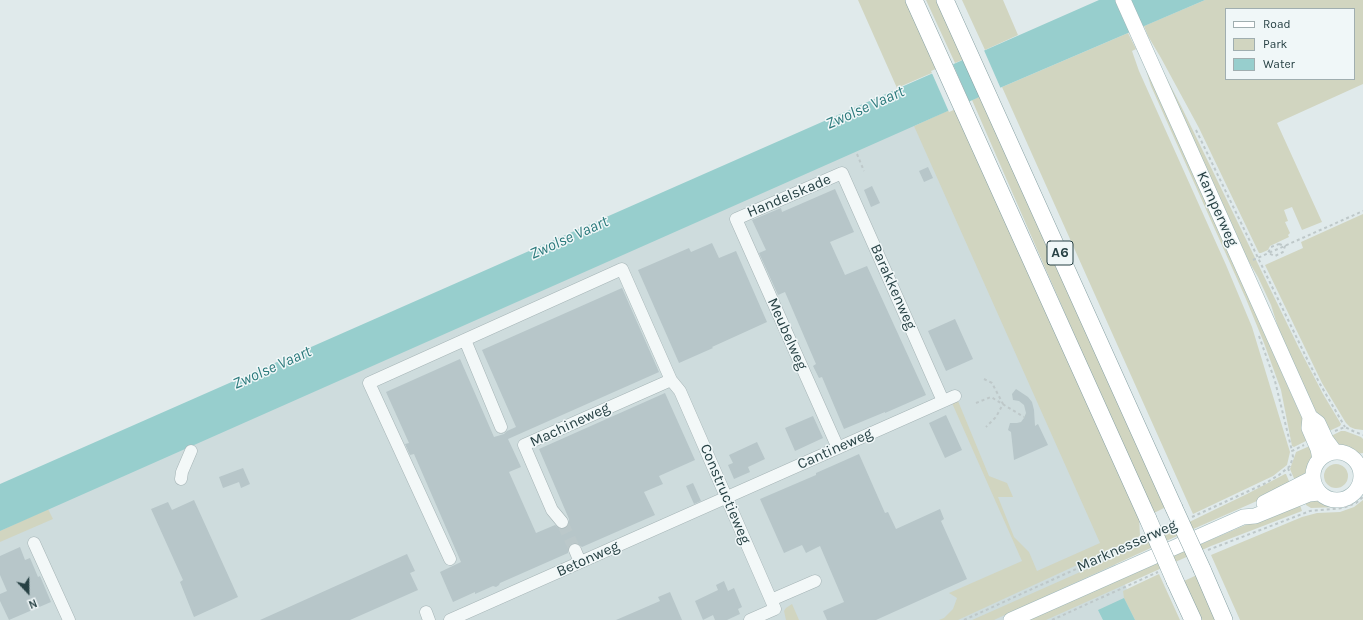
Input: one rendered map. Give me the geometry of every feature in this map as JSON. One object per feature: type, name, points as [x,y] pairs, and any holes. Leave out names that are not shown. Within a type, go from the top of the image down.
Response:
[{"type":"highway","name":"A6","points":[[914,0],[1193,620]]},
{"type":"highway","name":"A6","points":[[946,0],[1224,620]]},
{"type":"main road","name":"Kamperweg","points":[[1123,0],[1310,417],[1318,423],[1326,440],[1335,452]]},
{"type":"main road","name":"Kamperweg","points":[[1310,417],[1309,428],[1318,449],[1320,458]]},
{"type":"main road","points":[[1335,452],[1358,458],[1358,466],[1362,474],[1357,488],[1350,496],[1344,499],[1331,499],[1319,493],[1313,478],[1315,466],[1320,458],[1335,452]]},
{"type":"main road","name":"Marknesserweg","points":[[1011,620],[1243,517],[1253,508],[1313,478]]},
{"type":"main road","name":"Marknesserweg","points":[[1243,517],[1254,516],[1309,494],[1319,493]]},
{"type":"street","name":"Handelskade","points":[[736,219],[852,174]]},
{"type":"street","name":"Barakkenweg","points":[[852,174],[943,401]]},
{"type":"street","name":"Meubelweg","points":[[736,219],[838,448]]},
{"type":"street","name":"Constructieweg","points":[[465,340],[622,269],[671,380],[680,391],[776,610]]},
{"type":"street","points":[[450,559],[369,383],[465,340],[501,427]]},
{"type":"street","name":"Machineweg","points":[[562,522],[552,510],[524,445],[671,380]]},
{"type":"street","name":"Cantineweg","points":[[726,497],[955,396]]},
{"type":"street","points":[[181,479],[182,472],[191,451]]},
{"type":"street","name":"Betonweg","points":[[450,620],[726,497]]},
{"type":"street","points":[[34,543],[69,620]]},
{"type":"street","points":[[575,550],[580,562]]},
{"type":"street","points":[[750,620],[776,610],[815,581]]},
{"type":"path","name":"Kamperweg","points":[[1194,126],[1314,373],[1345,427]]},
{"type":"path","points":[[852,174],[857,154]]},
{"type":"path","points":[[1261,257],[1363,211]]},
{"type":"path","points":[[1268,253],[1271,247],[1279,244],[1285,246]]},
{"type":"path","points":[[1268,253],[1275,256],[1282,252],[1285,246]]},
{"type":"path","points":[[984,379],[992,383],[1003,404]]},
{"type":"path","points":[[976,403],[991,397],[1024,416]]},
{"type":"path","points":[[986,427],[996,417],[1003,404]]},
{"type":"path","points":[[1334,432],[1345,427],[1363,434]]},
{"type":"path","points":[[1290,443],[1292,451],[1306,444]]},
{"type":"path","name":"Marknesserweg","points":[[1189,518],[1267,482],[1283,472],[1288,468],[1293,457],[1292,451]]},
{"type":"path","name":"Marknesserweg","points":[[964,620],[1143,539]]},
{"type":"shaded area","points":[[914,123],[1141,620],[0,620],[0,529]]},
{"type":"green space","points":[[858,0],[911,0],[941,69],[897,88]]},
{"type":"green space","points":[[926,0],[944,0],[969,57],[955,63]]},
{"type":"green space","points":[[962,0],[1003,0],[1018,35],[985,50]]},
{"type":"green space","points":[[1205,0],[1363,0],[1363,84],[1277,123],[1322,222],[1302,230],[1292,207],[1284,210],[1288,221],[1285,222],[1290,233],[1288,235],[1289,237],[1270,246],[1268,250],[1259,253],[1199,128],[1148,36],[1144,26]]},
{"type":"green space","points":[[1128,33],[1136,49],[1132,51],[1139,71],[1226,265],[1252,327],[1290,452],[1287,465],[1273,476],[1193,514],[1002,87]]},
{"type":"green space","points":[[1142,58],[1302,418],[1310,439],[1294,447],[1292,446],[1281,390],[1264,343],[1246,299],[1151,86]]},
{"type":"green space","points":[[1157,62],[1182,108],[1299,348],[1323,394],[1341,424],[1340,426],[1327,432],[1313,406],[1285,349],[1271,305],[1258,277],[1239,245]]},
{"type":"green space","points":[[986,94],[1166,507],[1154,513],[1094,380],[972,100]]},
{"type":"green space","points":[[958,106],[1139,516],[1140,536],[958,620],[939,620],[944,618],[953,609],[957,598],[949,593],[1022,561],[952,403],[958,401],[989,476],[1007,483],[1013,497],[998,497],[1014,537],[1029,552],[1037,571],[1100,543],[914,126]]},
{"type":"green space","points":[[1363,214],[1363,430],[1350,427],[1346,423],[1322,383],[1265,265],[1303,248],[1301,242]]},
{"type":"green space","points":[[1341,431],[1345,431],[1363,439],[1363,453],[1356,454],[1337,446],[1329,437]]},
{"type":"green space","points":[[1312,445],[1315,457],[1309,473],[1296,483],[1290,469],[1296,452]]},
{"type":"green space","points":[[1336,464],[1345,467],[1348,476],[1345,485],[1336,488],[1327,485],[1324,476],[1327,467]]},
{"type":"green space","points":[[1285,474],[1291,486],[1166,541],[994,620],[972,620],[1150,541]]},
{"type":"green space","points":[[1363,483],[1363,493],[1350,503],[1338,507],[1311,508],[1306,505],[1304,499],[1317,498],[1331,503],[1343,502],[1357,495]]},
{"type":"green space","points":[[1363,500],[1363,620],[1240,620],[1211,555],[1302,517],[1317,513],[1340,512],[1354,507]]},
{"type":"green space","points":[[1299,502],[1302,511],[1211,546],[1046,620],[1024,620]]},
{"type":"green space","points":[[48,509],[53,519],[0,542],[0,531]]},
{"type":"green space","points":[[1159,574],[1180,620],[1135,620],[1124,598],[1123,591]]},
{"type":"green space","points":[[1197,575],[1218,620],[1200,620],[1184,581]]},
{"type":"green space","points":[[792,604],[799,620],[786,620],[784,611]]},
{"type":"water","name":"Zwolse Vaart","points":[[1099,0],[1205,0],[1002,87],[0,531],[0,484]]},
{"type":"water","points":[[1124,598],[1135,620],[1103,620],[1098,610]]},
{"type":"pier","points":[[983,48],[1001,89],[981,98],[962,57]]},
{"type":"pier","points":[[952,62],[970,103],[949,112],[931,71]]},
{"type":"building","points":[[928,167],[933,178],[924,182],[919,171]]},
{"type":"building","points":[[872,186],[880,203],[871,207],[864,190]]},
{"type":"building","points":[[835,189],[854,232],[830,242],[845,275],[867,266],[926,395],[844,429],[822,377],[819,378],[813,366],[816,364],[785,292],[778,295],[759,253],[766,250],[752,220],[781,208],[782,212]]},
{"type":"building","points":[[712,243],[719,258],[736,251],[767,322],[679,363],[638,270],[689,248],[691,252]]},
{"type":"building","points":[[622,288],[659,372],[508,439],[521,467],[509,472],[536,533],[555,525],[560,529],[566,528],[569,524],[569,519],[539,449],[665,393],[695,460],[659,476],[663,484],[644,492],[655,515],[582,547],[576,543],[572,543],[568,549],[568,553],[500,583],[496,587],[493,586],[475,594],[475,592],[453,602],[440,572],[461,562],[414,454],[410,455],[405,444],[409,443],[386,392],[460,359],[494,437],[504,434],[516,427],[482,350]]},
{"type":"building","points":[[955,319],[973,359],[946,371],[928,331]]},
{"type":"building","points":[[1016,389],[1028,397],[1032,402],[1035,426],[1038,424],[1048,445],[1014,460],[1011,432],[1008,430],[1010,423],[1021,422],[1026,413],[1024,405],[1019,401],[1013,400],[1012,394]]},
{"type":"building","points":[[946,415],[962,450],[945,458],[929,423]]},
{"type":"building","points":[[813,416],[823,438],[795,451],[785,428]]},
{"type":"building","points":[[757,442],[765,459],[748,467],[750,472],[734,479],[728,465],[733,463],[729,455]]},
{"type":"building","points":[[859,454],[885,513],[888,512],[896,529],[940,509],[944,519],[941,521],[967,579],[876,620],[827,620],[823,611],[844,602],[820,546],[806,553],[802,545],[784,553],[760,499],[816,475],[816,473]]},
{"type":"building","points":[[243,468],[250,484],[241,488],[239,482],[223,488],[219,477]]},
{"type":"building","points":[[693,483],[701,501],[694,504],[686,486]]},
{"type":"building","points":[[194,500],[238,597],[194,617],[180,582],[183,580],[151,509],[168,502],[172,510]]},
{"type":"building","points":[[20,547],[25,560],[30,558],[38,577],[40,576],[51,602],[9,620],[0,601],[0,594],[7,591],[0,575],[0,556]]},
{"type":"building","points":[[407,554],[415,571],[410,573],[418,590],[350,620],[260,620]]},
{"type":"building","points":[[724,581],[728,591],[734,588],[742,607],[738,609],[740,614],[727,620],[715,620],[713,615],[703,620],[695,601],[718,590],[716,585]]},
{"type":"building","points":[[670,592],[682,620],[616,620],[660,601],[658,597]]},
{"type":"tunnel","points":[[562,522],[575,550]]}]
